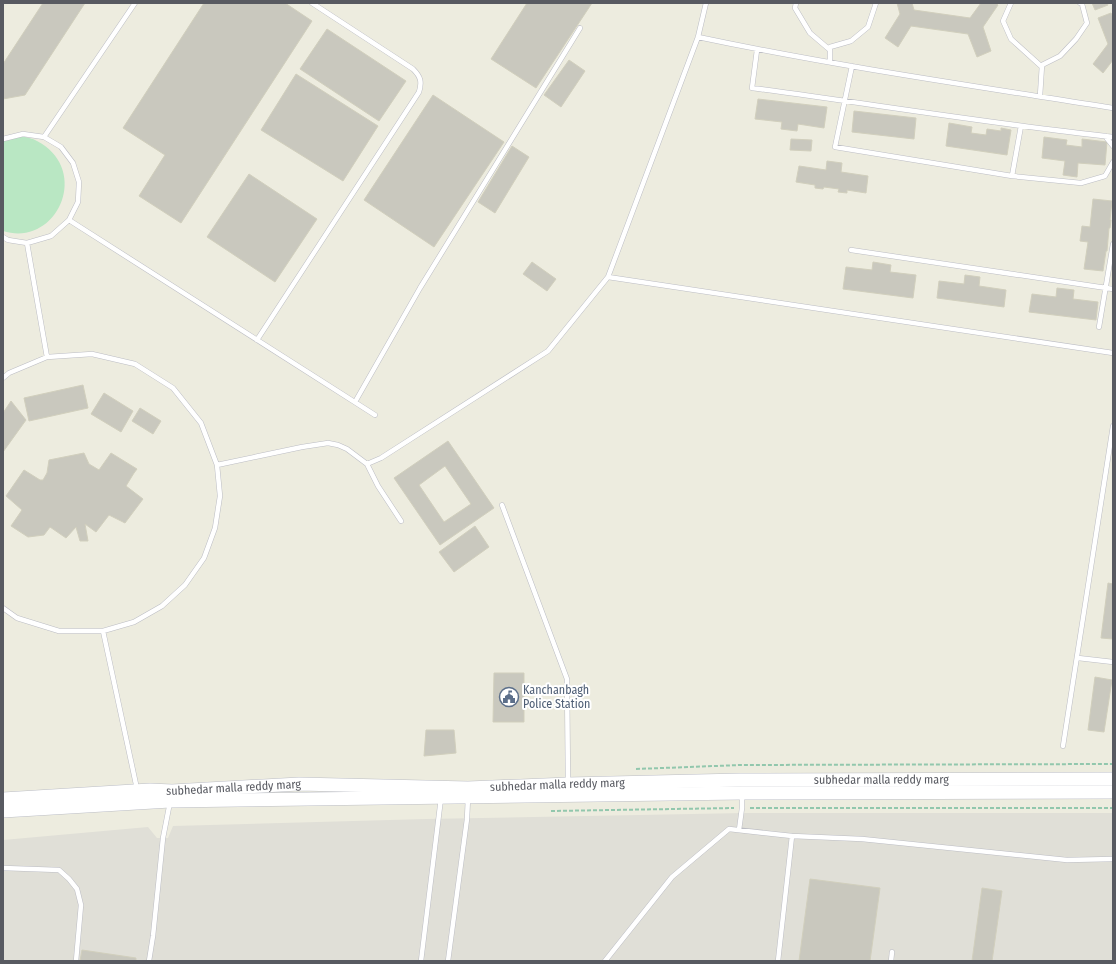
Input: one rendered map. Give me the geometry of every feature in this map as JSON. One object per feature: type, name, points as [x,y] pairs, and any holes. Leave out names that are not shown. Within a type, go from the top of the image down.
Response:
[{"type":"main road","name":"subhedar malla reddy marg","points":[[468,793],[568,784],[740,780],[1113,779]]},
{"type":"main road","name":"subhedar malla reddy marg","points":[[3,799],[138,791],[171,796]]},
{"type":"main road","name":"subhedar malla reddy marg","points":[[3,811],[171,796],[441,792],[1113,792]]},
{"type":"lane","points":[[44,137],[135,3]]},
{"type":"lane","points":[[257,340],[415,99],[421,84],[419,76],[413,70],[312,3]]},
{"type":"lane","points":[[367,464],[381,458],[548,351],[608,277],[698,37],[706,3]]},
{"type":"lane","points":[[796,3],[795,8],[810,33],[830,50]]},
{"type":"lane","points":[[830,62],[830,47],[851,41],[868,27],[876,3]]},
{"type":"lane","points":[[1011,3],[1003,21],[1011,39],[1042,67]]},
{"type":"lane","points":[[1040,96],[1042,65],[1060,56],[1076,40],[1087,23],[1082,4],[1080,3]]},
{"type":"lane","points":[[355,402],[420,288],[580,28]]},
{"type":"lane","points":[[698,37],[757,50],[1113,108]]},
{"type":"lane","points":[[757,50],[752,88],[1021,126],[1113,137]]},
{"type":"lane","points":[[852,66],[834,147],[1012,176],[1081,183],[1105,176],[1113,162]]},
{"type":"lane","points":[[1012,176],[1021,126]]},
{"type":"lane","points":[[3,139],[23,134],[44,137],[61,147],[73,163],[79,182],[78,202],[69,220],[51,236],[27,243],[8,240],[3,237]]},
{"type":"lane","points":[[1105,136],[1113,146]]},
{"type":"lane","points":[[69,220],[375,416]]},
{"type":"lane","points":[[27,243],[47,358]]},
{"type":"lane","points":[[1099,327],[1113,244]]},
{"type":"lane","points":[[851,250],[1113,289]]},
{"type":"lane","points":[[608,277],[1113,353]]},
{"type":"lane","points":[[3,378],[47,358],[92,354],[135,364],[173,388],[201,423],[217,464],[220,496],[215,528],[204,558],[185,585],[162,606],[134,622],[103,631],[59,631],[17,618],[3,608]]},
{"type":"lane","points":[[1063,746],[1078,658],[1113,426]]},
{"type":"lane","points":[[217,464],[328,443],[347,449],[367,464],[378,486],[401,521]]},
{"type":"lane","points":[[502,505],[567,679],[568,784]]},
{"type":"lane","points":[[103,631],[138,791]]},
{"type":"lane","points":[[1078,658],[1113,662]]},
{"type":"lane","points":[[421,961],[441,792]]},
{"type":"lane","points":[[448,961],[467,819],[468,793]]},
{"type":"lane","points":[[739,830],[742,808],[742,793]]},
{"type":"lane","points":[[149,961],[163,838],[171,796]]},
{"type":"lane","points":[[605,961],[672,877],[729,829],[792,836],[862,839],[1067,860],[1113,859]]},
{"type":"lane","points":[[778,961],[792,836]]},
{"type":"lane","points":[[3,868],[59,870],[77,889],[81,905],[76,961]]},
{"type":"lane","points":[[891,961],[892,952]]},
{"type":"path","points":[[634,769],[741,765],[1113,764]]},
{"type":"path","points":[[551,811],[742,808],[1113,808]]},
{"type":"shaded area","points":[[744,813],[1113,813],[1113,961],[3,961],[3,840],[148,827],[157,838],[168,838],[173,826],[426,819]]},
{"type":"green space","points":[[19,136],[37,141],[54,154],[62,170],[65,187],[61,203],[52,218],[39,228],[22,233],[3,231],[3,138]]},
{"type":"building","points":[[43,3],[85,3],[25,95],[3,99],[3,64]]},
{"type":"building","points":[[204,3],[285,3],[312,21],[181,223],[139,196],[165,155],[123,128]]},
{"type":"building","points":[[527,3],[592,3],[536,88],[491,59]]},
{"type":"building","points":[[897,3],[912,3],[914,10],[970,18],[981,3],[996,3],[998,5],[983,27],[991,51],[977,57],[968,34],[911,26],[898,47],[885,38],[900,14]]},
{"type":"building","points":[[1092,3],[1107,3],[1108,5],[1095,10]]},
{"type":"building","points":[[1111,13],[1113,18],[1113,60],[1103,73],[1093,64],[1108,44],[1098,18]]},
{"type":"building","points":[[327,29],[406,81],[379,121],[300,69]]},
{"type":"building","points":[[569,60],[585,71],[561,107],[544,95]]},
{"type":"building","points":[[296,74],[378,126],[343,181],[261,130]]},
{"type":"building","points":[[433,95],[504,142],[434,247],[364,200]]},
{"type":"building","points":[[758,99],[827,107],[824,128],[798,124],[797,131],[781,129],[782,122],[755,119]]},
{"type":"building","points":[[854,111],[916,118],[914,139],[852,132]]},
{"type":"building","points":[[949,123],[972,127],[971,133],[986,135],[987,129],[1001,131],[1001,128],[1011,130],[1007,155],[946,146]]},
{"type":"building","points":[[1044,137],[1067,140],[1066,145],[1082,147],[1082,139],[1107,142],[1105,165],[1078,163],[1077,177],[1063,175],[1065,161],[1042,158]]},
{"type":"building","points":[[791,139],[812,140],[811,151],[790,150]]},
{"type":"building","points":[[512,146],[529,157],[495,213],[478,202]]},
{"type":"building","points":[[827,161],[842,163],[841,172],[868,176],[866,193],[847,190],[847,193],[838,192],[839,189],[824,187],[823,189],[815,188],[815,185],[796,182],[799,166],[826,170]]},
{"type":"building","points":[[249,174],[317,219],[275,282],[207,237]]},
{"type":"building","points":[[1093,199],[1112,201],[1110,228],[1103,271],[1084,269],[1088,242],[1080,241],[1082,226],[1090,227]]},
{"type":"building","points":[[532,262],[556,279],[547,291],[523,274]]},
{"type":"building","points":[[873,262],[891,265],[890,272],[916,275],[913,298],[843,289],[846,267],[872,270]]},
{"type":"building","points":[[965,275],[980,277],[979,286],[1006,290],[1004,307],[937,298],[939,281],[964,284]]},
{"type":"building","points":[[1057,288],[1074,290],[1073,299],[1098,302],[1096,320],[1029,312],[1032,294],[1056,297]]},
{"type":"building","points":[[83,385],[88,408],[29,421],[24,398]]},
{"type":"building","points":[[104,393],[133,411],[121,432],[91,414]]},
{"type":"building","points":[[11,401],[26,420],[3,452],[3,413]]},
{"type":"building","points":[[140,408],[161,421],[153,434],[132,421]]},
{"type":"building","points":[[448,441],[494,508],[440,545],[394,478]],"holes":[[[445,466],[471,504],[444,522],[419,485]]]},
{"type":"building","points":[[84,453],[89,464],[99,470],[111,453],[137,469],[126,486],[143,499],[125,523],[109,515],[96,532],[85,524],[88,541],[80,541],[76,527],[66,538],[50,527],[44,535],[28,537],[11,526],[22,510],[6,496],[24,470],[40,480],[43,480],[47,473],[49,460]]},
{"type":"building","points":[[475,526],[489,547],[454,572],[439,552]]},
{"type":"building","points":[[1108,583],[1113,584],[1113,639],[1101,638]]},
{"type":"building","name":"Kanchanbagh Police Station","points":[[494,673],[524,673],[524,722],[493,722]]},
{"type":"building","points":[[1095,677],[1112,680],[1104,732],[1088,730]]},
{"type":"building","points":[[426,730],[454,730],[456,753],[424,756]]},
{"type":"building","points":[[810,879],[880,888],[870,961],[799,961]]},
{"type":"building","points":[[982,888],[1002,891],[992,961],[972,961]]},
{"type":"building","points":[[82,950],[136,958],[136,961],[80,961]]},
{"type":"place","name":"Kanchanbagh Police Station","points":[[509,697]]}]
